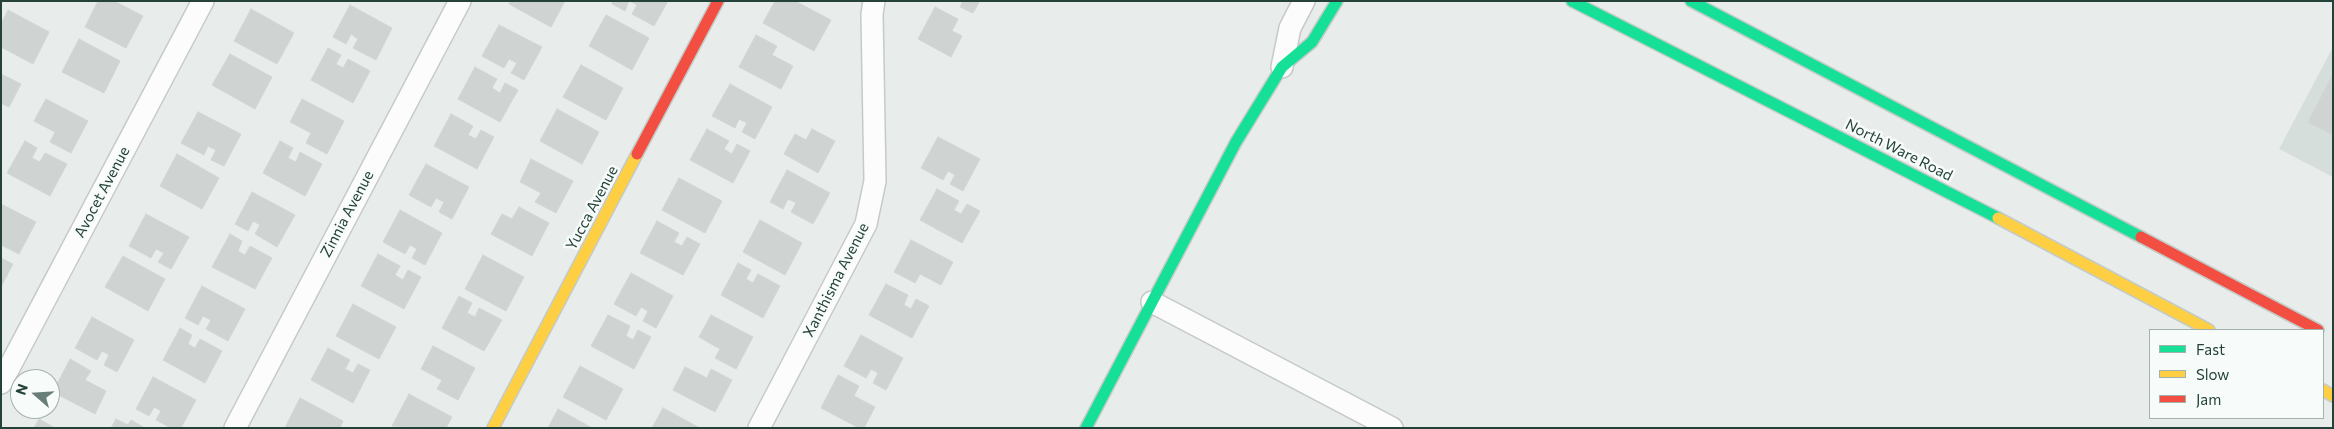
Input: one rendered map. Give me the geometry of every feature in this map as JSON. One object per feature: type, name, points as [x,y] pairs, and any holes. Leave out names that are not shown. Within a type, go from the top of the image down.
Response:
[{"type":"main road","name":"Yucca Avenue","points":[[493,428],[718,1]]},
{"type":"main road","points":[[1086,428],[1236,142],[1282,68],[1312,42],[1337,1]]},
{"type":"main road","name":"North Ware Road","points":[[1572,1],[1912,173],[2207,329]]},
{"type":"main road","points":[[1691,1],[2315,329]]},
{"type":"street","name":"Avocet Avenue","points":[[1,383],[202,1]]},
{"type":"street","name":"Zinnia Avenue","points":[[235,428],[460,1]]},
{"type":"street","name":"Xanthisma Avenue","points":[[759,428],[866,224],[875,181],[872,14],[874,1]]},
{"type":"street","points":[[1282,68],[1290,28],[1304,1]]},
{"type":"street","points":[[1152,302],[1392,428]]},
{"type":"shaded area","points":[[2333,47],[2333,177],[2279,149]]},
{"type":"building","points":[[98,1],[114,1],[143,16],[126,48],[85,27]]},
{"type":"building","points":[[510,1],[565,1],[551,27],[509,4]]},
{"type":"building","points":[[613,1],[629,1],[625,11],[612,4]]},
{"type":"building","points":[[630,1],[668,1],[654,26],[632,14],[637,5]]},
{"type":"building","points":[[775,1],[795,1],[831,20],[814,51],[763,23]]},
{"type":"building","points":[[963,1],[980,1],[973,13],[960,7]]},
{"type":"building","points":[[350,5],[392,28],[376,60],[353,48],[358,39],[351,34],[346,44],[333,37]]},
{"type":"building","points":[[935,7],[958,19],[952,31],[962,36],[951,57],[918,39]]},
{"type":"building","points":[[251,9],[294,33],[277,64],[234,41]]},
{"type":"building","points":[[8,10],[49,32],[33,64],[1,47],[1,24]]},
{"type":"building","points":[[606,15],[649,38],[632,70],[589,46]]},
{"type":"building","points":[[499,25],[542,47],[524,80],[511,73],[517,63],[509,59],[504,68],[482,56]]},
{"type":"building","points":[[756,35],[777,46],[772,55],[793,66],[781,89],[739,67]]},
{"type":"building","points":[[79,39],[120,61],[104,93],[62,72]]},
{"type":"building","points":[[328,48],[341,55],[336,64],[343,68],[348,59],[370,71],[353,103],[311,80]]},
{"type":"building","points":[[230,54],[272,77],[255,109],[212,85]]},
{"type":"building","points":[[581,65],[623,88],[606,120],[563,97]]},
{"type":"building","points":[[475,67],[497,79],[492,88],[500,93],[505,83],[518,90],[500,122],[458,99]]},
{"type":"building","points":[[1,74],[21,84],[9,107],[1,103]]},
{"type":"building","points":[[2333,74],[2333,135],[2308,122]]},
{"type":"building","points":[[730,84],[772,107],[755,139],[742,132],[747,123],[739,119],[735,128],[712,116]]},
{"type":"building","points":[[46,99],[88,121],[71,153],[50,142],[55,132],[34,121]]},
{"type":"building","points":[[302,99],[344,121],[327,154],[306,143],[311,133],[290,122]]},
{"type":"building","points":[[557,109],[599,132],[582,164],[540,141]]},
{"type":"building","points":[[198,112],[241,134],[224,166],[211,160],[216,150],[208,146],[204,155],[181,143]]},
{"type":"building","points":[[451,114],[473,126],[468,135],[476,139],[481,130],[494,137],[477,169],[434,146]]},
{"type":"building","points":[[707,129],[729,141],[724,149],[732,154],[737,144],[750,151],[733,183],[690,160]]},
{"type":"building","points":[[812,129],[835,141],[818,173],[784,154],[795,134],[806,140]]},
{"type":"building","points":[[938,137],[980,159],[963,191],[950,184],[955,175],[948,171],[943,180],[921,168]]},
{"type":"building","points":[[25,141],[37,148],[32,158],[40,162],[45,153],[67,164],[50,196],[7,173]]},
{"type":"building","points":[[280,141],[293,148],[288,158],[296,162],[300,152],[322,164],[305,196],[263,173]]},
{"type":"building","points":[[177,154],[219,178],[202,209],[160,186]]},
{"type":"building","points":[[531,159],[573,181],[556,213],[535,202],[541,193],[520,182]]},
{"type":"building","points":[[426,164],[469,187],[452,219],[439,212],[444,202],[436,198],[431,207],[409,195]]},
{"type":"building","points":[[787,170],[830,193],[813,224],[791,212],[796,203],[788,199],[783,209],[770,202]]},
{"type":"building","points":[[679,178],[722,201],[705,233],[662,210]]},
{"type":"building","points":[[937,189],[959,201],[954,210],[961,214],[967,204],[980,211],[962,243],[920,220]]},
{"type":"building","points":[[252,192],[295,215],[277,247],[255,234],[260,225],[253,221],[248,231],[235,224]]},
{"type":"building","points":[[1,204],[36,222],[19,254],[1,245]]},
{"type":"building","points":[[519,207],[549,223],[532,256],[491,234],[502,214],[512,219]]},
{"type":"building","points":[[400,210],[442,233],[425,265],[412,258],[417,249],[410,245],[405,254],[383,242]]},
{"type":"building","points":[[146,214],[189,237],[171,269],[158,262],[164,253],[156,249],[151,258],[129,246]]},
{"type":"building","points":[[760,220],[802,243],[785,275],[743,252]]},
{"type":"building","points":[[657,221],[679,233],[674,242],[682,246],[687,237],[700,244],[683,275],[640,253]]},
{"type":"building","points":[[230,234],[242,241],[238,251],[245,255],[250,246],[272,258],[255,289],[212,267]]},
{"type":"building","points":[[911,240],[953,262],[941,285],[920,274],[915,283],[894,272]]},
{"type":"building","points":[[378,254],[400,266],[395,275],[403,280],[408,270],[421,277],[404,309],[361,286]]},
{"type":"building","points":[[483,255],[524,277],[506,311],[465,289]]},
{"type":"building","points":[[123,256],[165,279],[148,311],[105,287]]},
{"type":"building","points":[[1,258],[13,264],[1,287]]},
{"type":"building","points":[[738,263],[751,270],[746,279],[753,283],[758,274],[780,286],[763,318],[721,295]]},
{"type":"building","points":[[631,273],[673,296],[656,328],[643,321],[648,311],[641,307],[636,316],[614,304]]},
{"type":"building","points":[[886,284],[908,295],[904,305],[911,309],[916,299],[929,306],[912,338],[869,315]]},
{"type":"building","points":[[202,286],[245,309],[228,341],[206,329],[211,320],[203,316],[198,325],[185,318]]},
{"type":"building","points":[[459,296],[472,303],[467,313],[475,317],[479,308],[502,320],[484,351],[442,328]]},
{"type":"building","points":[[353,304],[396,327],[379,359],[336,336]]},
{"type":"building","points":[[608,315],[630,326],[626,336],[633,340],[638,330],[651,337],[634,369],[591,346]]},
{"type":"building","points":[[711,315],[753,337],[736,369],[715,358],[720,349],[699,337]]},
{"type":"building","points":[[92,317],[134,340],[117,372],[104,365],[109,355],[102,351],[97,360],[75,348]]},
{"type":"building","points":[[180,328],[192,335],[188,344],[195,348],[200,339],[222,351],[205,383],[163,360]]},
{"type":"building","points":[[861,335],[903,358],[886,390],[873,383],[878,373],[871,369],[866,378],[844,366]]},
{"type":"building","points":[[433,346],[475,368],[458,400],[437,389],[442,380],[421,369]]},
{"type":"building","points":[[328,348],[350,360],[345,369],[353,373],[358,364],[370,370],[353,403],[311,380]]},
{"type":"building","points":[[70,359],[91,371],[85,380],[106,391],[95,414],[60,396],[60,378]]},
{"type":"building","points":[[580,366],[623,389],[606,420],[563,397]]},
{"type":"building","points":[[685,367],[707,378],[711,369],[732,380],[715,412],[673,390]]},
{"type":"building","points":[[838,375],[859,386],[854,396],[875,407],[864,428],[859,428],[821,408]]},
{"type":"building","points":[[153,377],[196,400],[181,428],[171,428],[156,420],[161,411],[154,407],[149,416],[136,409]]},
{"type":"building","points":[[409,394],[452,417],[446,428],[392,426]]},
{"type":"building","points":[[300,398],[343,421],[340,428],[285,428]]},
{"type":"building","points":[[663,408],[700,428],[652,428]]},
{"type":"building","points":[[558,409],[592,428],[548,428]]},
{"type":"building","points":[[39,419],[55,428],[34,428]]},
{"type":"building","points":[[116,419],[128,425],[131,420],[143,427],[111,428]]},
{"type":"traffic: fast","points":[[1086,428],[1236,142],[1282,67],[1312,42],[1337,1]]},
{"type":"traffic: fast","points":[[1572,1],[1998,218]]},
{"type":"traffic: fast","points":[[1691,1],[2141,237]]},
{"type":"traffic: slow","points":[[493,428],[637,154]]},
{"type":"traffic: slow","points":[[1998,218],[2207,329]]},
{"type":"traffic: slow","points":[[2324,391],[2333,396]]},
{"type":"traffic: jam","points":[[637,154],[718,1]]},
{"type":"traffic: jam","points":[[2141,237],[2316,329]]}]
